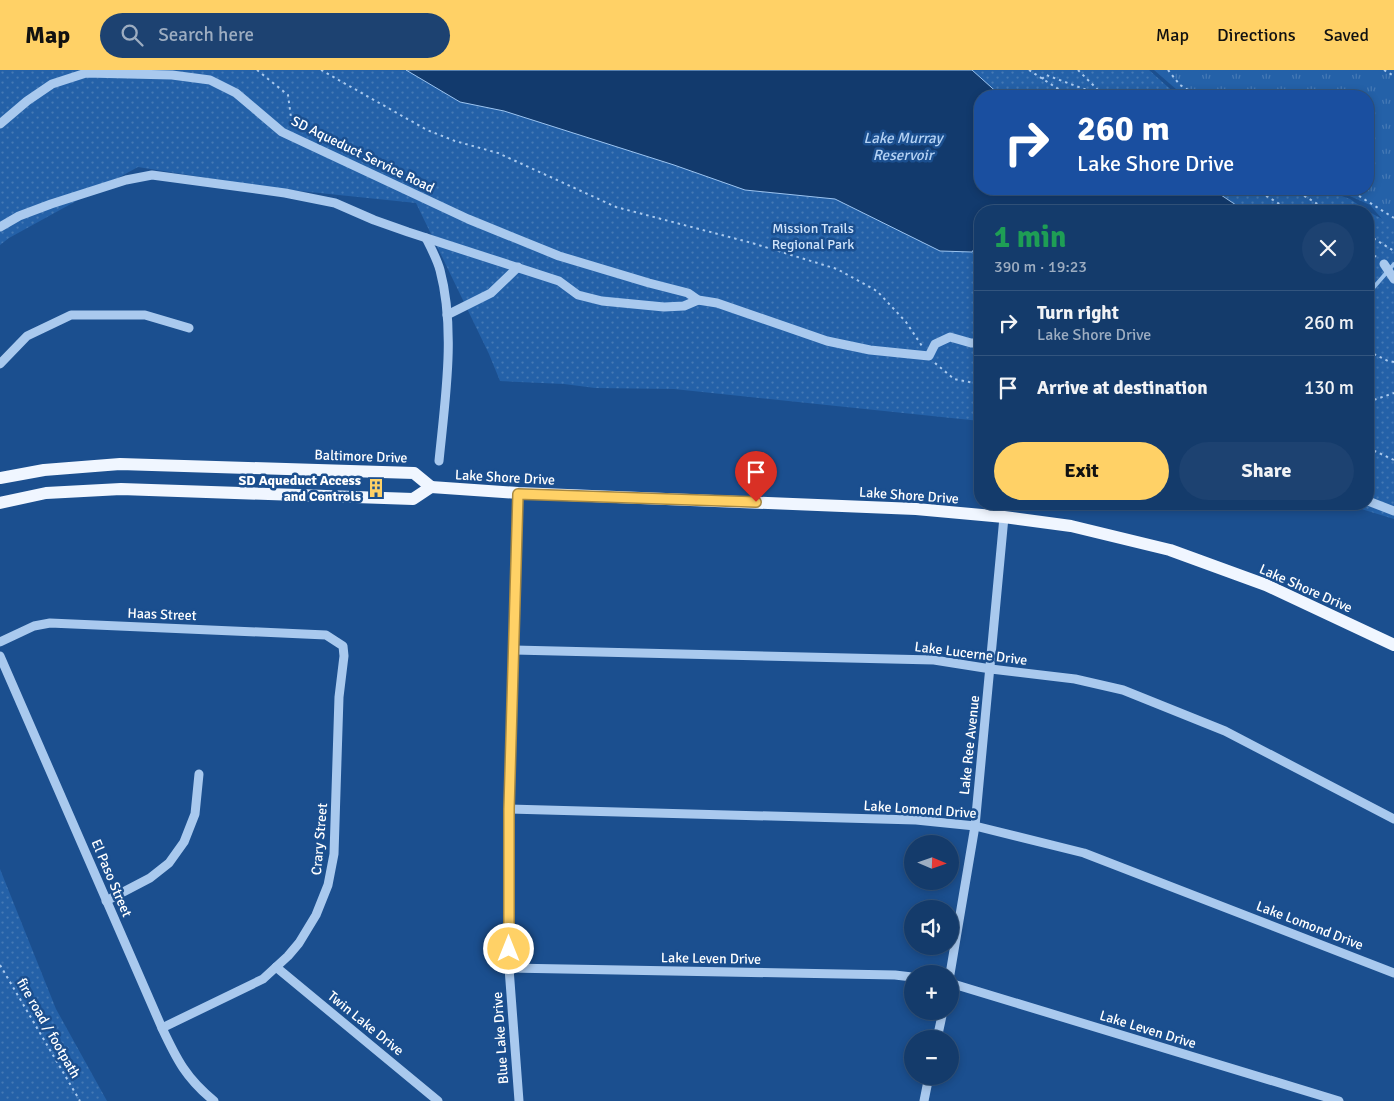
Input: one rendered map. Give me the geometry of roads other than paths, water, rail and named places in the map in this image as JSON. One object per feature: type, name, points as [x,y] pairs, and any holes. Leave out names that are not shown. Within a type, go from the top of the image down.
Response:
[{"type":"main road","name":"Baltimore Drive","points":[[0,478],[44,470],[120,464],[414,473],[431,487]]},
{"type":"main road","name":"Lake Shore Drive","points":[[431,487],[518,494],[916,509],[1004,517],[1071,526],[1170,550],[1266,585],[1394,644]]},
{"type":"main road","points":[[0,503],[46,492],[121,489],[414,499],[431,487]]},
{"type":"street","name":"SD Aqueduct Service Road","points":[[0,124],[27,100],[52,84],[86,73],[172,75],[210,80],[236,93],[282,132],[468,219],[559,256],[688,293],[698,300],[717,303],[827,341],[870,350],[928,356],[935,344],[950,337],[974,343]]},
{"type":"street","name":"SD Aqueduct Service Road","points":[[0,226],[18,216],[50,204],[126,180],[152,175],[285,193],[335,203],[374,220],[558,281],[578,295],[602,300],[664,307],[684,306],[698,300]]},
{"type":"street","points":[[426,238],[440,269],[447,315],[447,390],[439,460]]},
{"type":"street","points":[[1384,264],[1394,278]]},
{"type":"street","points":[[447,315],[491,292],[518,267]]},
{"type":"street","points":[[0,364],[27,336],[71,315],[145,315],[189,328]]},
{"type":"street","name":"Blue Lake Drive","points":[[518,494],[509,809],[509,968],[519,1101]]},
{"type":"street","points":[[1374,503],[1394,511]]},
{"type":"street","name":"Lake Ree Avenue","points":[[952,965],[975,826],[1004,517]]},
{"type":"street","name":"Haas Street","points":[[0,642],[34,626],[50,623],[326,635]]},
{"type":"street","name":"Crary Street","points":[[162,1028],[263,979],[299,943],[316,915],[328,886],[334,854],[339,697],[344,656],[343,646],[326,635]]},
{"type":"street","name":"Lake Lucerne Drive","points":[[514,650],[934,660],[1075,679],[1123,690],[1225,731],[1394,820]]},
{"type":"street","name":"El Paso Street","points":[[0,656],[180,1066],[201,1090],[214,1101]]},
{"type":"street","points":[[106,901],[150,878],[168,863],[184,842],[195,814],[199,774]]},
{"type":"street","name":"Lake Lomond Drive","points":[[509,809],[916,820],[975,826],[1084,853],[1394,973]]},
{"type":"street","name":"Twin Lake Drive","points":[[276,967],[438,1101]]},
{"type":"street","name":"Lake Leven Drive","points":[[509,968],[904,976]]},
{"type":"street","name":"Lake Leven Drive","points":[[959,986],[1339,1101]]},
{"type":"street","points":[[924,1101],[927,1085]]},
{"type":"water","name":"Lake Murray Reservoir","points":[[406,70],[972,70],[994,90],[974,90],[974,195],[1221,195],[1236,205],[974,205],[974,249],[972,252],[940,251],[835,199],[745,190],[674,165],[504,111],[460,102]]},
{"type":"waterway","points":[[1374,287],[1394,264]]},
{"type":"place","name":"SD Aqueduct Access and Controls","points":[[376,488]]},
{"type":"park label","name":"Mission Trails Regional Park","points":[[813,236]]}]
